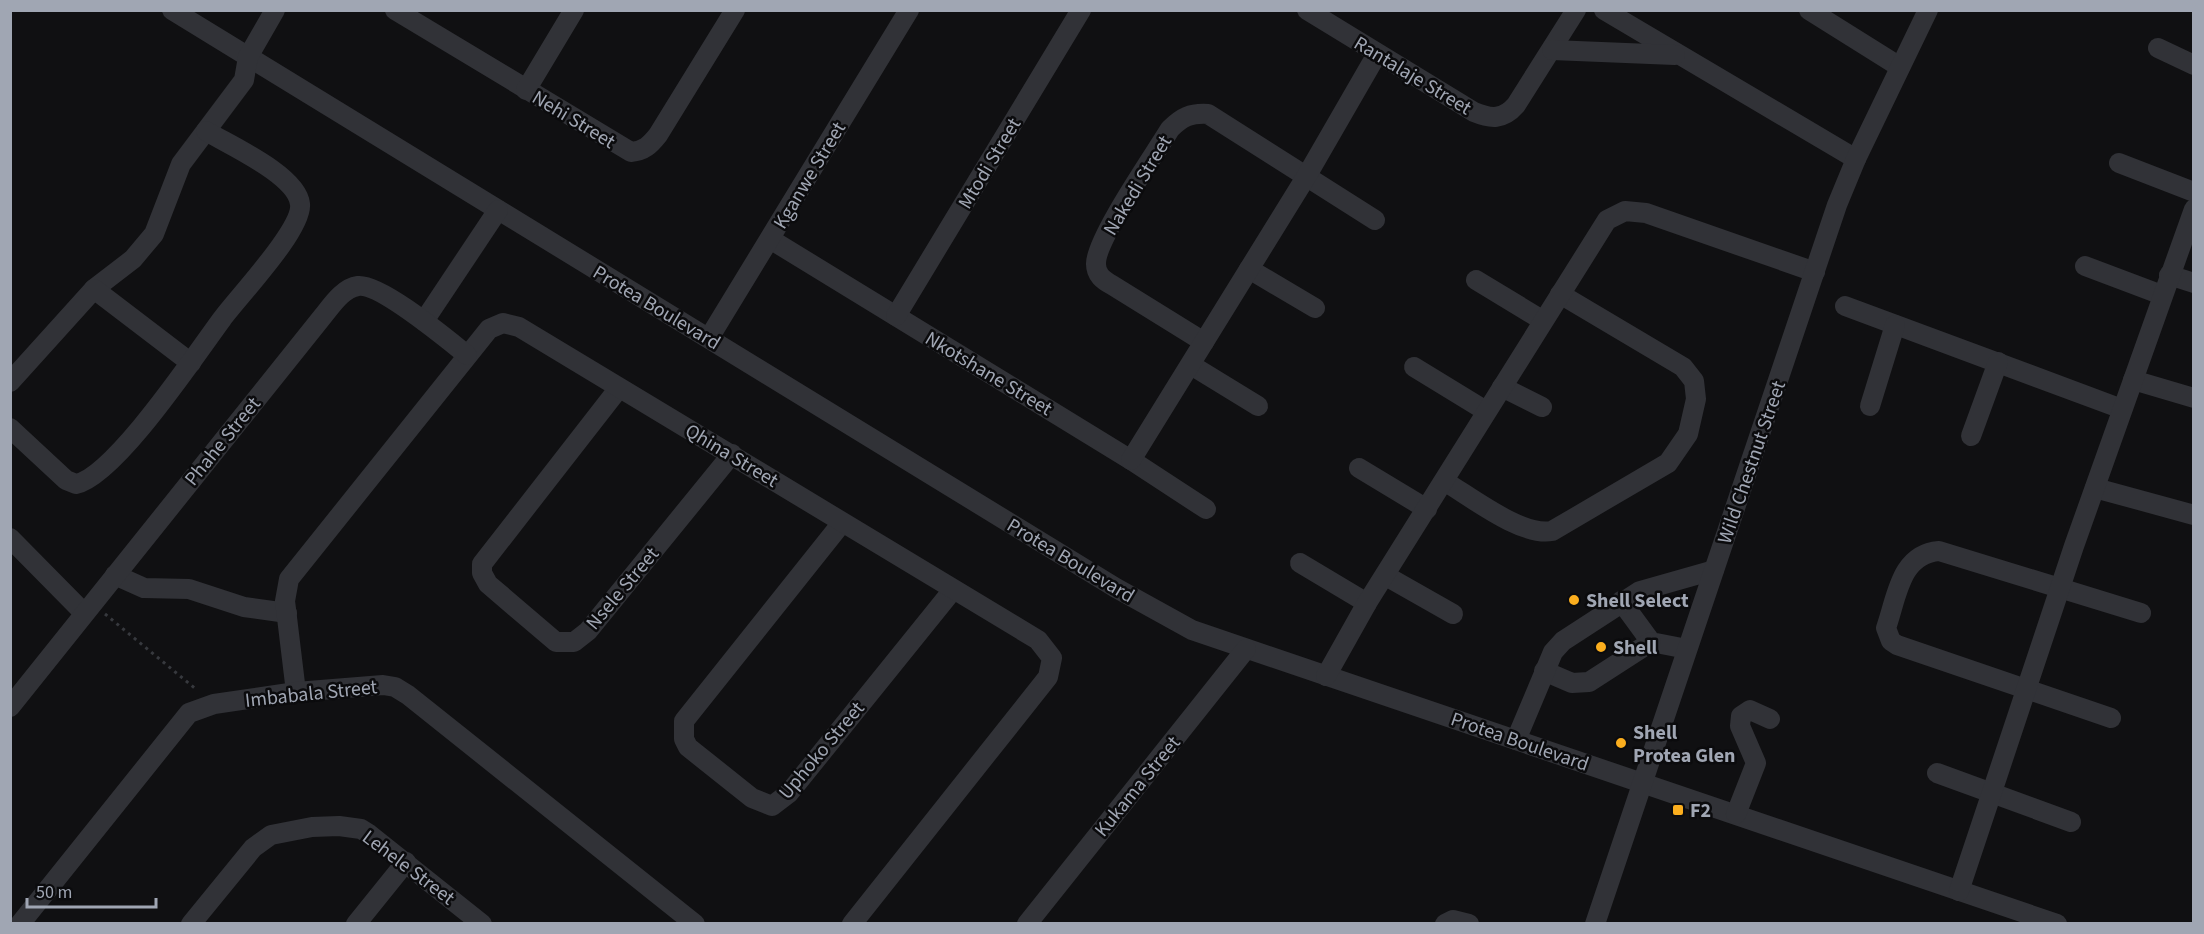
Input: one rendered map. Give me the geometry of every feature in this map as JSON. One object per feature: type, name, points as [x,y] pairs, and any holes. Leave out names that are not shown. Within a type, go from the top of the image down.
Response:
[{"type":"street","name":"Protea Boulevard","points":[[172,10],[1157,612],[1192,630],[2057,924]]},
{"type":"street","points":[[10,382],[94,289],[133,259],[153,234],[181,164],[244,80],[248,57],[275,10]]},
{"type":"street","name":"Nehi Street","points":[[394,10],[622,148],[640,151],[650,146],[658,135],[735,10]]},
{"type":"street","points":[[526,90],[574,10]]},
{"type":"street","name":"Kganwe Street","points":[[709,338],[909,10]]},
{"type":"street","name":"Mtodi Street","points":[[896,316],[1081,10]]},
{"type":"street","name":"Rantalaje Street","points":[[1306,10],[1474,112],[1492,118],[1509,113],[1516,105],[1576,10]]},
{"type":"street","points":[[1604,10],[1677,56],[1856,159]]},
{"type":"street","points":[[1809,10],[1900,67]]},
{"type":"street","name":"Wild Chestnut Street","points":[[1595,924],[1641,782],[1815,272],[1856,159],[1928,10]]},
{"type":"street","points":[[2158,48],[2193,65]]},
{"type":"street","points":[[1552,50],[1677,56]]},
{"type":"street","points":[[1131,459],[1306,177],[1377,54]]},
{"type":"street","name":"Nakedi Street","points":[[1204,342],[1102,279],[1096,267],[1096,256],[1107,234],[1170,129],[1189,114],[1208,114],[1375,220]]},
{"type":"street","points":[[10,428],[66,480],[76,484],[94,476],[139,428],[191,363],[297,221],[301,207],[299,197],[292,187],[276,172],[206,131]]},
{"type":"street","points":[[2119,163],[2193,192]]},
{"type":"street","points":[[1959,891],[2060,589],[2193,209]]},
{"type":"street","points":[[424,321],[498,210]]},
{"type":"street","points":[[1326,676],[1367,603],[1386,576],[1542,320],[1607,220],[1613,215],[1635,210],[1815,272]]},
{"type":"street","name":"Nkotshane Street","points":[[770,239],[1131,459],[1206,509]]},
{"type":"street","points":[[2085,266],[2162,295]]},
{"type":"street","points":[[1250,269],[1315,308]]},
{"type":"street","points":[[2169,275],[2193,283]]},
{"type":"street","points":[[1476,280],[1542,320]]},
{"type":"street","name":"Phahe Street","points":[[10,707],[338,298],[349,289],[367,286],[377,290],[424,321],[467,355]]},
{"type":"street","points":[[94,289],[191,363]]},
{"type":"street","points":[[1444,481],[1522,527],[1542,533],[1552,531],[1649,475],[1668,463],[1678,450],[1693,418],[1694,381],[1688,372],[1670,357],[1560,294]]},
{"type":"street","points":[[1845,306],[2122,409]]},
{"type":"street","name":"Qhina Street","points":[[296,692],[286,613],[286,589],[295,570],[489,329],[495,325],[510,323],[732,454],[952,591],[1038,640],[1052,658],[1052,669],[852,924]]},
{"type":"street","points":[[1870,406],[1895,325]]},
{"type":"street","points":[[1971,436],[1998,362]]},
{"type":"street","points":[[1191,365],[1258,406]]},
{"type":"street","points":[[1414,367],[1486,411]]},
{"type":"street","points":[[2133,380],[2193,398]]},
{"type":"street","points":[[1502,387],[1542,407]]},
{"type":"street","name":"Nsele Street","points":[[619,388],[482,564],[482,573],[488,584],[556,642],[568,644],[588,631],[732,454]]},
{"type":"street","points":[[1359,468],[1427,509]]},
{"type":"street","points":[[2095,488],[2193,515]]},
{"type":"street","name":"Uphoko Street","points":[[842,524],[684,721],[684,739],[688,747],[757,801],[772,806],[789,793],[952,591]]},
{"type":"street","points":[[10,538],[88,608]]},
{"type":"street","points":[[2111,718],[2027,692],[1897,645],[1891,640],[1886,628],[1906,568],[1919,556],[1928,552],[1950,553],[2141,613]]},
{"type":"street","points":[[1300,562],[1367,603]]},
{"type":"street","points":[[1516,740],[1553,652],[1563,641],[1621,601],[1640,591],[1714,570]]},
{"type":"street","points":[[115,575],[144,588],[189,589],[244,607],[286,613]]},
{"type":"street","points":[[1386,576],[1453,614]]},
{"type":"street","points":[[1621,601],[1651,642],[1687,649]]},
{"type":"street","points":[[1545,671],[1572,683],[1589,682],[1651,642]]},
{"type":"street","name":"Kukama Street","points":[[1028,924],[1246,649]]},
{"type":"street","name":"Imbabala Street","points":[[20,924],[182,720],[197,708],[296,692],[383,685],[395,687],[695,924]]},
{"type":"street","points":[[1736,814],[1756,763],[1740,726],[1741,716],[1750,710],[1770,719]]},
{"type":"street","points":[[1937,773],[2071,822]]},
{"type":"street","name":"Lehele Street","points":[[191,924],[253,848],[271,835],[312,827],[354,828],[369,834],[482,924]]},
{"type":"street","points":[[356,924],[405,862]]},
{"type":"street","points":[[1445,924],[1453,920],[1470,924]]},
{"type":"path","points":[[88,608],[213,704]]},
{"type":"place","name":"Shell Select","points":[[1574,600]]},
{"type":"place","name":"Shell","points":[[1601,647]]},
{"type":"place","name":"Shell Protea Glen","points":[[1621,743]]},
{"type":"place","name":"F2","points":[[1678,810]]}]
